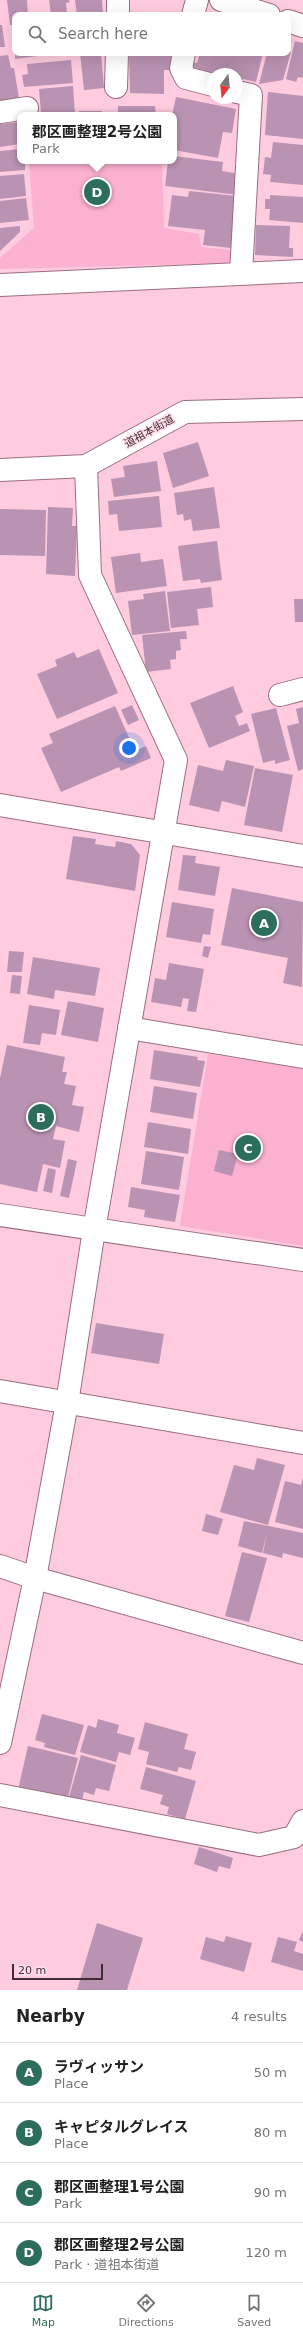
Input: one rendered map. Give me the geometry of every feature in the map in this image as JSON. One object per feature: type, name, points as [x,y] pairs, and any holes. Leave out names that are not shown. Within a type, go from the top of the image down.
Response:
[{"type":"street","points":[[118,0],[118,12]]},
{"type":"street","points":[[194,12],[197,0]]},
{"type":"street","points":[[221,0],[259,12]]},
{"type":"street","points":[[291,22],[303,26]]},
{"type":"street","points":[[116,87],[117,56]]},
{"type":"street","points":[[183,56],[181,68],[186,78],[207,83]]},
{"type":"street","points":[[241,273],[251,95],[243,93]]},
{"type":"street","points":[[0,112],[27,108]]},
{"type":"street","points":[[0,285],[303,271]]},
{"type":"street","name":"道祖本街道","points":[[0,470],[86,466],[185,412],[303,409]]},
{"type":"street","points":[[0,1743],[36,1578],[67,1402],[128,1028],[176,760],[90,575],[86,466]]},
{"type":"street","points":[[280,695],[303,690]]},
{"type":"street","points":[[0,805],[303,856]]},
{"type":"street","points":[[128,1028],[303,1058]]},
{"type":"street","points":[[0,1215],[303,1260]]},
{"type":"street","points":[[0,1390],[303,1443]]},
{"type":"street","points":[[0,1566],[36,1578],[303,1653]]},
{"type":"street","points":[[0,1795],[259,1845],[294,1837],[303,1821]]},
{"type":"shaded area","points":[[29,164],[162,164],[164,228],[199,234],[201,247],[231,250],[232,263],[0,269],[0,258],[34,228]]},
{"type":"shaded area","points":[[208,1054],[303,1069],[303,1246],[180,1226]]},
{"type":"building","points":[[7,0],[27,0],[28,12],[12,12],[12,25],[10,25]]},
{"type":"building","points":[[49,0],[69,0],[70,2],[66,3],[67,12],[51,12]]},
{"type":"building","points":[[75,0],[102,0],[103,12],[77,12]]},
{"type":"building","points":[[0,25],[2,25],[5,47],[0,47]]},
{"type":"building","points":[[295,41],[303,43],[303,78],[298,77],[296,82],[286,79]]},
{"type":"building","points":[[8,55],[11,68],[14,68],[19,98],[0,101],[0,56]]},
{"type":"building","points":[[15,56],[38,56],[15,59]]},
{"type":"building","points":[[80,56],[101,56],[104,88],[84,90]]},
{"type":"building","points":[[129,56],[171,56],[171,70],[164,70],[164,94],[130,93]]},
{"type":"building","points":[[199,56],[262,56],[256,82],[243,79],[243,68],[207,68],[207,74],[204,74],[205,71],[190,67],[192,62],[197,63]]},
{"type":"building","points":[[266,56],[290,56],[283,80],[259,84]]},
{"type":"building","points":[[71,60],[73,83],[24,87],[22,75],[28,74],[27,64]]},
{"type":"building","points":[[73,86],[75,112],[41,112],[39,89]]},
{"type":"building","points":[[268,92],[303,96],[303,139],[265,135]]},
{"type":"building","points":[[176,97],[236,109],[232,133],[223,132],[218,158],[177,151],[177,112],[173,112]]},
{"type":"building","points":[[118,106],[155,106],[156,112],[118,112]]},
{"type":"building","points":[[79,111],[102,111],[102,112]]},
{"type":"building","points":[[17,122],[17,144],[0,147],[0,124]]},
{"type":"building","points":[[273,142],[303,145],[303,185],[270,182],[271,175],[263,174],[265,157],[271,158]]},
{"type":"building","points":[[17,149],[17,164],[25,164],[25,170],[0,172],[0,151]]},
{"type":"building","points":[[177,156],[223,162],[222,171],[240,174],[238,195],[165,186],[168,164],[177,164]]},
{"type":"building","points":[[24,174],[26,196],[0,199],[0,176]]},
{"type":"building","points":[[189,191],[237,196],[231,248],[203,245],[205,230],[168,226],[172,195],[188,197]]},
{"type":"building","points":[[270,195],[303,197],[303,223],[269,220],[270,209],[265,209],[265,199],[270,199]]},
{"type":"building","points":[[26,198],[29,220],[0,223],[0,201]]},
{"type":"building","points":[[256,225],[290,226],[289,248],[293,248],[293,257],[255,255]]},
{"type":"building","points":[[20,226],[20,232],[0,251],[0,228]]},
{"type":"building","points":[[198,442],[209,476],[173,488],[163,453]]},
{"type":"building","points":[[157,461],[161,491],[114,497],[111,479],[125,477],[123,466]]},
{"type":"building","points":[[214,487],[220,528],[193,531],[191,519],[184,521],[183,514],[177,515],[174,493]]},
{"type":"building","points":[[159,496],[162,527],[119,531],[117,514],[109,515],[108,501]]},
{"type":"building","points":[[48,507],[73,508],[72,526],[77,526],[75,576],[46,574]]},
{"type":"building","points":[[0,509],[46,510],[45,556],[0,555]]},
{"type":"building","points":[[217,541],[222,580],[201,583],[200,579],[183,581],[178,546]]},
{"type":"building","points":[[140,553],[141,562],[163,559],[167,586],[116,593],[111,557]]},
{"type":"building","points":[[211,587],[213,607],[197,609],[199,625],[171,628],[167,592]]},
{"type":"building","points":[[165,591],[170,631],[132,635],[128,601],[144,599],[143,594]]},
{"type":"building","points":[[294,599],[303,599],[303,622],[295,622]]},
{"type":"building","points":[[186,631],[187,639],[180,639],[181,650],[176,651],[176,659],[170,660],[171,669],[146,672],[142,635]]},
{"type":"building","points":[[99,649],[118,693],[57,719],[37,674],[57,666],[55,660],[74,652],[77,658]]},
{"type":"building","points":[[233,686],[243,712],[235,716],[239,726],[247,723],[250,731],[209,748],[190,703]]},
{"type":"building","points":[[132,705],[139,720],[128,725],[121,710]]},
{"type":"building","points":[[115,706],[135,751],[146,746],[151,758],[121,771],[119,767],[61,792],[41,748],[53,743],[49,734]]},
{"type":"building","points":[[303,707],[303,769],[298,771],[287,726],[299,723],[296,709]]},
{"type":"building","points":[[276,708],[290,760],[275,764],[275,760],[263,763],[251,714]]},
{"type":"building","points":[[226,760],[254,766],[245,807],[222,801],[219,812],[189,805],[198,765],[223,771]]},
{"type":"building","points":[[255,768],[293,775],[282,832],[244,825]]},
{"type":"building","points":[[73,836],[96,839],[95,844],[115,847],[116,841],[131,844],[140,855],[135,891],[66,879]]},
{"type":"building","points":[[183,855],[196,856],[195,863],[220,867],[215,896],[178,890]]},
{"type":"building","points":[[232,888],[303,902],[302,987],[283,983],[288,958],[221,945]]},
{"type":"building","points":[[172,902],[214,909],[210,935],[203,934],[201,943],[166,937]]},
{"type":"building","points":[[204,946],[211,947],[208,958],[202,956]]},
{"type":"building","points":[[9,951],[24,952],[22,972],[7,972]]},
{"type":"building","points":[[33,957],[100,968],[95,996],[55,990],[54,999],[27,994]]},
{"type":"building","points":[[169,963],[204,969],[196,1012],[187,1011],[189,999],[183,998],[181,1007],[151,1002],[155,978],[166,980]]},
{"type":"building","points":[[12,975],[22,976],[20,994],[10,993]]},
{"type":"building","points":[[68,1001],[104,1008],[98,1042],[61,1035]]},
{"type":"building","points":[[29,1005],[60,1010],[56,1035],[42,1033],[40,1045],[23,1043]]},
{"type":"building","points":[[7,1045],[65,1057],[62,1072],[67,1072],[64,1084],[76,1086],[72,1105],[84,1107],[79,1132],[56,1126],[53,1139],[65,1141],[60,1168],[43,1164],[37,1192],[0,1184],[0,1078]]},
{"type":"building","points":[[154,1050],[198,1057],[197,1060],[205,1061],[200,1087],[150,1079]]},
{"type":"building","points":[[154,1086],[197,1093],[193,1119],[150,1112]]},
{"type":"building","points":[[148,1122],[191,1129],[188,1154],[144,1147]]},
{"type":"building","points":[[219,1150],[238,1154],[232,1176],[214,1171]]},
{"type":"building","points":[[146,1151],[184,1157],[179,1190],[141,1184]]},
{"type":"building","points":[[68,1159],[77,1161],[69,1198],[60,1196]]},
{"type":"building","points":[[48,1168],[56,1170],[52,1193],[43,1191]]},
{"type":"building","points":[[131,1187],[180,1195],[175,1222],[144,1217],[145,1210],[128,1207]]},
{"type":"building","points":[[96,1323],[164,1334],[159,1364],[91,1353]]},
{"type":"building","points":[[257,1458],[285,1465],[268,1525],[220,1512],[234,1465],[254,1470]]},
{"type":"building","points":[[303,1478],[303,1529],[275,1522],[285,1481],[301,1485]]},
{"type":"building","points":[[206,1514],[223,1519],[218,1535],[202,1531]]},
{"type":"building","points":[[244,1521],[303,1533],[303,1558],[283,1553],[282,1558],[263,1553],[267,1533],[262,1553],[238,1546]]},
{"type":"building","points":[[242,1552],[267,1558],[249,1622],[225,1616]]},
{"type":"building","points":[[42,1714],[84,1725],[75,1755],[44,1747],[45,1743],[35,1740]]},
{"type":"building","points":[[98,1719],[119,1725],[117,1733],[135,1738],[130,1755],[119,1752],[116,1762],[80,1752],[88,1725],[96,1728]]},
{"type":"building","points":[[145,1722],[188,1734],[184,1749],[196,1752],[191,1770],[179,1767],[177,1772],[146,1764],[149,1752],[138,1749]]},
{"type":"building","points":[[28,1746],[78,1758],[67,1801],[18,1790]]},
{"type":"building","points":[[81,1755],[116,1765],[109,1791],[96,1788],[94,1795],[84,1792],[82,1800],[69,1797]]},
{"type":"building","points":[[146,1767],[196,1781],[185,1819],[167,1814],[169,1807],[160,1804],[163,1795],[140,1789]]},
{"type":"building","points":[[199,1847],[233,1858],[230,1869],[219,1866],[217,1872],[194,1864]]},
{"type":"building","points":[[97,1923],[143,1938],[127,1990],[77,1990]]},
{"type":"building","points":[[303,1931],[303,1942],[299,1940]]},
{"type":"building","points":[[226,1936],[252,1943],[244,1972],[200,1959],[206,1937],[224,1942]]},
{"type":"building","points":[[278,1937],[297,1942],[294,1951],[303,1954],[303,1971],[271,1962]]},
{"type":"place","name":"郡区画整理2号公園","points":[[97,192]]},
{"type":"place","name":"ラヴィッサン","points":[[264,923]]},
{"type":"place","name":"キャピタルグレイス","points":[[41,1117]]},
{"type":"place","name":"郡区画整理1号公園","points":[[248,1148]]}]
